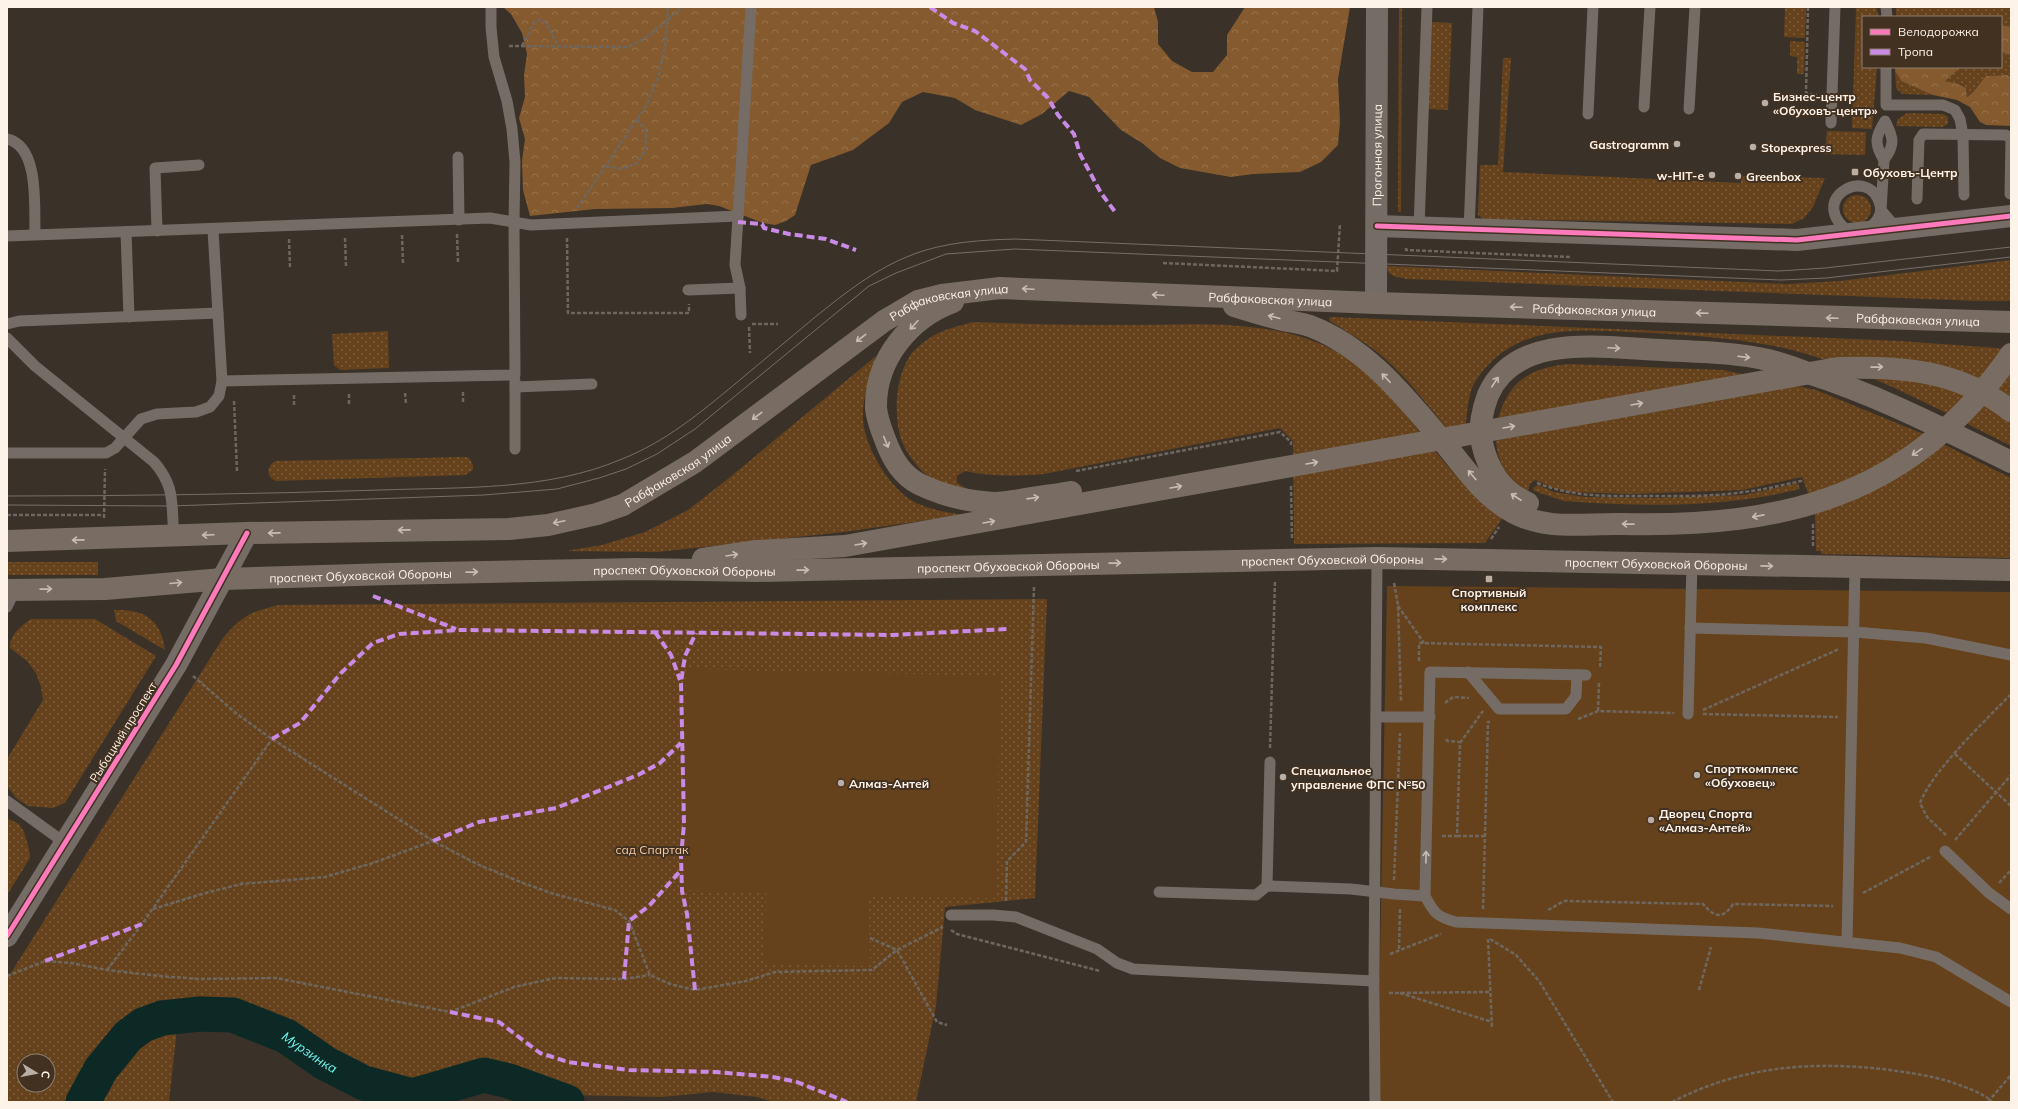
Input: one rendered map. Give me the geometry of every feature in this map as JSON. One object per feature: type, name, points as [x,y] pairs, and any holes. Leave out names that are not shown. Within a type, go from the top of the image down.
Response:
[{"type":"main road","name":"Рабфаковская улица","points":[[247,533],[509,529],[548,525],[597,514],[623,505],[695,462],[884,321],[918,301],[942,295],[1000,288],[1376,303],[1988,323],[2011,322]]},
{"type":"main road","points":[[1000,288],[937,308],[917,321],[887,357],[879,381],[876,408],[880,428],[893,460],[903,472],[918,483],[932,490],[956,497],[996,503],[1089,490],[1138,494]]},
{"type":"main road","points":[[1197,296],[1307,325],[1346,344],[1373,364],[1487,493],[1501,505],[1515,513],[1540,523],[1566,526],[1592,523],[1700,524],[1732,521],[1796,509],[1829,499],[1864,484],[1893,468],[1924,447],[1975,402],[2011,354]]},
{"type":"main road","points":[[1988,323],[2011,327]]},
{"type":"main road","points":[[1592,523],[1533,506],[1514,497],[1498,482],[1486,462],[1480,438],[1485,404],[1489,394],[1499,376],[1507,368],[1534,353],[1558,348],[1591,347],[1715,354],[1768,360],[1842,384],[1892,405],[2011,462]]},
{"type":"main road","points":[[638,569],[756,551],[845,546],[1838,368],[1882,366],[1952,378],[1997,400],[2011,411]]},
{"type":"main road","points":[[7,541],[247,533]]},
{"type":"main road","name":"проспект Обуховской Обороны","points":[[10,595],[223,579],[638,569],[757,571],[1377,558],[2011,570]]},
{"type":"street","name":"Прогонная улица","points":[[1376,303],[1377,7]]},
{"type":"street","points":[[1377,226],[1797,240],[2011,216]]},
{"type":"street","name":"Рыбацкий проспект","points":[[7,936],[176,665],[247,533]]},
{"type":"lane","points":[[491,7],[492,46],[512,129],[515,162],[515,449]]},
{"type":"lane","points":[[741,315],[740,288],[735,265],[752,7]]},
{"type":"lane","points":[[1419,228],[1427,7]]},
{"type":"lane","points":[[1469,230],[1478,7]]},
{"type":"lane","points":[[1588,114],[1593,7]]},
{"type":"lane","points":[[1644,107],[1650,7]]},
{"type":"lane","points":[[1689,109],[1695,7]]},
{"type":"lane","points":[[1831,123],[1834,7]]},
{"type":"lane","points":[[1834,214],[1840,226],[1858,233],[1876,223],[1881,210],[1884,160],[1891,150],[1892,143],[1892,135],[1885,122],[1886,68]]},
{"type":"lane","points":[[1886,105],[1943,105],[1955,110],[1960,119],[1963,135],[1964,196]]},
{"type":"lane","points":[[1917,199],[1919,140],[1923,134],[2006,135],[2010,139],[2010,194]]},
{"type":"lane","points":[[7,139],[25,150],[32,166],[35,234]]},
{"type":"lane","points":[[458,158],[458,220]]},
{"type":"lane","points":[[157,231],[155,168],[199,165]]},
{"type":"lane","points":[[1818,237],[1825,230],[1834,214],[1835,201],[1842,190],[1855,185],[1868,188],[1878,197],[1881,210],[1893,224],[1905,227]]},
{"type":"lane","points":[[7,236],[213,230],[490,218],[531,225],[738,216]]},
{"type":"lane","points":[[7,453],[106,453],[125,438],[141,419],[156,414],[196,412],[210,407],[228,381],[218,313],[213,230]]},
{"type":"lane","points":[[126,232],[129,318]]},
{"type":"lane","points":[[688,290],[740,288]]},
{"type":"lane","points":[[7,324],[19,321],[129,318],[218,313]]},
{"type":"lane","points":[[7,338],[35,366],[154,462],[165,474],[171,495],[174,536]]},
{"type":"lane","points":[[228,381],[515,375]]},
{"type":"lane","points":[[515,387],[592,384]]},
{"type":"lane","points":[[1375,1102],[1374,961],[1377,558]]},
{"type":"lane","points":[[1692,564],[1690,628],[1692,714]]},
{"type":"lane","points":[[1847,942],[1855,567]]},
{"type":"lane","points":[[1690,628],[1854,637],[1926,638],[2011,655]]},
{"type":"lane","points":[[1468,672],[1499,709],[1566,709],[1576,696],[1581,675],[1468,672],[1430,672],[1425,896],[1432,910],[1441,918],[1456,922],[1758,933],[1900,948],[1927,954],[1949,964],[2011,1002]]},
{"type":"lane","points":[[1376,717],[1430,716]]},
{"type":"lane","points":[[1267,886],[1270,762]]},
{"type":"lane","points":[[7,801],[65,843]]},
{"type":"lane","points":[[1945,851],[1989,893],[2011,909]]},
{"type":"lane","points":[[1159,892],[1256,895],[1267,886],[1375,891],[1425,896]]},
{"type":"lane","points":[[951,915],[993,915],[1016,917],[1097,949],[1117,963],[1133,969],[1374,981]]},
{"type":"path","points":[[668,7],[665,47],[658,78],[646,106],[567,224],[568,314],[689,313],[688,290]]},
{"type":"path","points":[[492,46],[628,47],[650,35],[683,7]]},
{"type":"path","points":[[1808,7],[1806,93],[1817,94],[1817,101]]},
{"type":"path","points":[[522,46],[535,21],[540,20],[546,23],[558,46]]},
{"type":"path","points":[[606,166],[622,169],[636,162],[646,149],[646,132],[637,118]]},
{"type":"path","points":[[458,220],[458,263]]},
{"type":"path","points":[[402,222],[403,264]]},
{"type":"path","points":[[345,224],[346,266]]},
{"type":"path","points":[[1163,264],[1337,271],[1340,224]]},
{"type":"path","points":[[289,227],[290,267]]},
{"type":"path","points":[[741,315],[749,315],[750,354]]},
{"type":"path","points":[[749,324],[778,324]]},
{"type":"path","points":[[228,381],[237,471]]},
{"type":"path","points":[[104,524],[106,453]]},
{"type":"path","points":[[1533,483],[1537,483],[1553,490],[1571,493],[1630,496],[1722,494],[1744,492],[1801,481],[1803,487]]},
{"type":"path","points":[[7,515],[104,514]]},
{"type":"path","points":[[1487,544],[1503,522]]},
{"type":"path","points":[[1813,522],[1813,552]]},
{"type":"path","points":[[1270,762],[1275,576]]},
{"type":"path","points":[[1393,580],[1398,605],[1401,717],[1394,894],[1400,903],[1399,949]]},
{"type":"path","points":[[1006,901],[1007,861],[1026,842],[1034,581]]},
{"type":"path","points":[[1398,605],[1424,643]]},
{"type":"path","points":[[1692,714],[1854,637]]},
{"type":"path","points":[[193,676],[237,714],[272,739],[433,840],[479,865],[523,883],[554,894],[615,910],[630,921],[650,975]]},
{"type":"path","points":[[2010,695],[1955,754],[1925,790],[1920,803],[1927,817],[1953,842],[2011,775]]},
{"type":"path","points":[[1444,711],[1445,703],[1448,699],[1453,697],[1476,698]]},
{"type":"path","points":[[1480,704],[1488,722],[1483,911]]},
{"type":"path","points":[[1459,745],[1483,711]]},
{"type":"path","points":[[1574,720],[1598,711],[1852,717]]},
{"type":"path","points":[[1488,722],[1496,722]]},
{"type":"path","points":[[1442,734],[1448,741],[1460,742],[1457,836]]},
{"type":"path","points":[[107,970],[153,909],[272,739]]},
{"type":"path","points":[[1955,754],[2011,806]]},
{"type":"path","points":[[1440,840],[1441,836],[1445,835],[1485,836]]},
{"type":"path","points":[[153,909],[241,884],[325,877],[373,863],[433,840]]},
{"type":"path","points":[[1544,912],[1564,901],[1703,904],[1714,914],[1720,916],[1726,914],[1733,904],[1841,906],[1937,853],[1945,851]]},
{"type":"path","points":[[993,915],[1000,899],[1014,904]]},
{"type":"path","points":[[1374,961],[1399,949],[1451,930],[1462,910],[1491,911]]},
{"type":"path","points":[[7,976],[45,961],[71,963],[107,970],[199,979],[276,978],[362,993],[402,1003],[450,1012],[514,987],[556,978],[624,979],[650,975],[670,984],[695,990],[739,983],[775,972],[872,970],[897,950],[945,926],[951,915]]},
{"type":"path","points":[[1699,990],[1720,916]]},
{"type":"path","points":[[1483,922],[1483,932],[1488,938],[1516,955],[1539,981],[1613,1102]]},
{"type":"path","points":[[870,938],[897,950],[937,1022],[947,1025]]},
{"type":"path","points":[[1488,938],[1492,1028]]},
{"type":"path","points":[[1397,992],[1492,1022]]},
{"type":"path","points":[[1672,1102],[1693,1091],[1730,1078],[1774,1068],[1810,1065],[1857,1066],[1932,1076],[1960,1085],[1990,1101],[2011,1075]]},
{"type":"green space","points":[[503,7],[1154,7],[1158,22],[1158,44],[1172,61],[1192,72],[1213,72],[1227,55],[1227,35],[1245,7],[1350,7],[1338,79],[1340,122],[1338,145],[1321,162],[1300,172],[1253,174],[1231,177],[1180,168],[1160,158],[1142,143],[1121,130],[1089,97],[1069,91],[1042,114],[1021,125],[975,110],[955,98],[923,92],[902,102],[889,123],[853,150],[811,165],[795,215],[786,221],[775,225],[763,223],[719,206],[707,204],[672,208],[595,209],[530,216],[523,190],[522,161],[525,139],[519,118],[525,97],[524,75],[527,54],[522,33],[511,14]]},
{"type":"green space","points":[[1399,7],[1402,7],[1401,212],[1398,212]]},
{"type":"green space","points":[[1785,7],[1806,7],[1805,38],[1784,37]]},
{"type":"green space","points":[[1856,7],[1876,7],[1879,16],[1862,16],[1862,68],[1877,68],[1872,129],[1852,128]]},
{"type":"green space","points":[[1896,7],[2011,7],[2011,27],[2002,25],[2002,16],[1896,16]]},
{"type":"green space","points":[[1431,22],[1452,23],[1448,110],[1428,109]]},
{"type":"green space","points":[[2002,25],[2011,27],[2011,55],[2002,52]]},
{"type":"green space","points":[[1790,41],[1805,42],[1804,74],[1797,74],[1797,57],[1790,56]]},
{"type":"green space","points":[[2002,52],[2011,55],[2011,77],[2007,75],[1986,76],[1967,97],[1966,88],[1960,84],[1944,81],[1960,68],[2002,68]]},
{"type":"green space","points":[[1503,58],[1511,58],[1503,172],[1741,183],[1741,176],[1825,178],[1813,207],[1804,218],[1792,224],[1484,219],[1478,215],[1480,165],[1498,165]]},
{"type":"green space","points":[[1895,68],[1960,68],[1945,81],[1959,84],[1966,88],[1967,97],[1986,76],[2007,75],[2011,77],[2011,126],[1986,125],[1980,122],[1970,107],[1957,100],[1933,95],[1901,81],[1895,71]]},
{"type":"green space","points":[[1895,71],[1901,81],[1933,95],[1902,94],[1896,88]]},
{"type":"green space","points":[[1907,113],[1943,114],[1948,117],[1948,124],[1942,127],[1896,126],[1898,119]]},
{"type":"green space","points":[[1827,131],[1866,132],[1865,155],[1822,154],[1822,144],[1826,144]]},
{"type":"green space","points":[[1857,195],[1867,199],[1871,209],[1867,219],[1857,223],[1847,219],[1843,209],[1847,199]]},
{"type":"green space","points":[[2011,260],[2011,301],[1407,279],[1391,274],[1387,270],[1386,266],[1787,284],[1840,281]]},
{"type":"green space","points":[[1331,317],[1900,341],[2011,349],[2011,446],[1896,388],[1866,375],[1805,354],[1774,346],[1703,336],[1576,331],[1541,335],[1508,349],[1493,360],[1477,378],[1471,391],[1467,411],[1465,445],[1462,447],[1413,387],[1392,365],[1369,346],[1330,321],[1329,319]]},
{"type":"green space","points":[[973,322],[1085,325],[1218,325],[1250,327],[1281,332],[1311,340],[1339,353],[1366,372],[1377,382],[1396,402],[1454,474],[1502,519],[1485,543],[1294,544],[1293,441],[1280,428],[1044,474],[1004,476],[965,471],[957,476],[957,483],[973,492],[947,485],[923,472],[912,459],[903,444],[897,422],[900,381],[909,357],[929,338],[942,331]]},
{"type":"green space","points":[[388,331],[389,368],[340,370],[334,365],[332,334]]},
{"type":"green space","points":[[876,356],[865,395],[863,411],[864,428],[872,452],[894,485],[911,500],[929,508],[963,515],[844,532],[657,552],[566,551],[602,545],[645,532],[688,510],[729,478]]},
{"type":"green space","points":[[1568,364],[1723,370],[1816,390],[1921,433],[2011,478],[2011,558],[1821,554],[1821,551],[1816,551],[1815,512],[1802,477],[1743,490],[1631,494],[1569,492],[1554,488],[1535,480],[1530,484],[1528,492],[1509,476],[1501,463],[1496,440],[1499,415],[1510,392],[1527,376],[1542,369]]},
{"type":"green space","points":[[469,458],[473,465],[473,470],[465,475],[276,481],[270,477],[268,472],[270,466],[275,461]]},
{"type":"green space","points":[[1798,483],[1800,489],[1742,500],[1712,503],[1653,505],[1564,501],[1534,491],[1533,488],[1538,485],[1554,492],[1585,497],[1658,498],[1744,495]]},
{"type":"green space","points":[[7,562],[98,562],[98,575],[7,575]]},
{"type":"green space","name":"Спорткомплекс «Обуховец»","points":[[1387,586],[2011,592],[2011,1102],[1380,1102],[1380,958]]},
{"type":"green space","name":"сад Спартак","points":[[1047,599],[1035,898],[945,907],[936,1006],[916,1102],[774,1102],[757,1097],[713,1092],[662,1097],[567,1095],[540,1080],[504,1069],[479,1068],[417,1088],[392,1087],[306,1038],[251,1012],[237,1007],[216,1004],[179,1009],[169,1102],[7,1102],[7,979],[223,638],[242,619],[261,610],[279,605]]},
{"type":"green space","points":[[114,610],[134,611],[149,618],[155,623],[160,631],[165,650],[116,621]]},
{"type":"green space","points":[[31,619],[95,619],[156,656],[65,803],[53,808],[28,806],[16,798],[7,786],[7,759],[43,700],[41,687],[36,673],[27,661],[10,648],[11,639],[20,628]]},
{"type":"green space","name":"Алмаз-Антей","points":[[686,669],[1000,676],[996,898],[869,897],[870,966],[765,964],[766,892],[684,890]]},
{"type":"green space","points":[[7,818],[19,824],[24,832],[30,858],[7,895]]},
{"type":"waterway","name":"Мурзинка","points":[[83,1102],[101,1069],[128,1036],[143,1025],[162,1018],[200,1014],[233,1015],[286,1036],[325,1063],[364,1083],[412,1096],[484,1075],[509,1081],[567,1102]]},
{"type":"tram line","points":[[7,496],[241,494],[473,487],[534,482],[564,477],[622,459],[653,444],[682,426],[722,395],[849,290],[887,266],[926,250],[964,242],[1015,239],[1779,271],[1825,268],[2011,247]]},
{"type":"tram line","points":[[7,505],[171,506],[484,495],[557,489],[599,478],[626,469],[657,454],[695,429],[869,286],[896,273],[946,254],[1015,249],[1781,280],[1826,278],[2011,257]]},
{"type":"marked path","points":[[930,7],[953,23],[975,31],[1025,69],[1030,80],[1048,98],[1058,115],[1074,134],[1080,154],[1101,193],[1116,213]]},
{"type":"marked path","points":[[738,222],[762,224],[764,228],[789,234],[826,239],[856,250]]},
{"type":"marked path","points":[[373,596],[456,629]]},
{"type":"marked path","points":[[272,739],[300,723],[341,673],[373,643],[399,634],[460,630],[892,635],[1007,629]]},
{"type":"marked path","points":[[655,632],[671,655],[680,680]]},
{"type":"marked path","points":[[695,990],[687,914],[682,891],[681,857],[684,824],[681,682],[685,656],[696,633]]},
{"type":"marked path","points":[[433,841],[479,822],[556,808],[638,775],[660,763],[681,743]]},
{"type":"marked path","points":[[624,979],[629,921],[649,906],[682,869]]},
{"type":"marked path","points":[[45,961],[142,924]]},
{"type":"marked path","points":[[450,1012],[499,1022],[540,1053],[568,1062],[629,1070],[716,1072],[773,1077],[797,1082],[847,1102]]},
{"type":"cycle path","points":[[1377,226],[1797,240],[2011,216]]},
{"type":"cycle path","points":[[7,936],[176,665],[247,533]]},
{"type":"place","name":"Бизнес-центр «Обуховъ-центр»","points":[[1765,103]]},
{"type":"place","name":"Gastrogramm","points":[[1677,144]]},
{"type":"place","name":"Stopexpress","points":[[1753,147]]},
{"type":"place","name":"Обуховъ-Центр","points":[[1855,172]]},
{"type":"place","name":"w-HIT-e","points":[[1712,175]]},
{"type":"place","name":"Greenbox","points":[[1738,176]]},
{"type":"place","name":"Спортивный комплекс","points":[[1489,579]]},
{"type":"place","name":"Спорткомплекс «Обуховец»","points":[[1697,775]]},
{"type":"place","name":"Специальное управление ФПС №50","points":[[1283,777]]},
{"type":"place","name":"Алмаз-Антей","points":[[841,783]]},
{"type":"place","name":"Дворец Спорта «Алмаз-Антей»","points":[[1651,820]]}]
